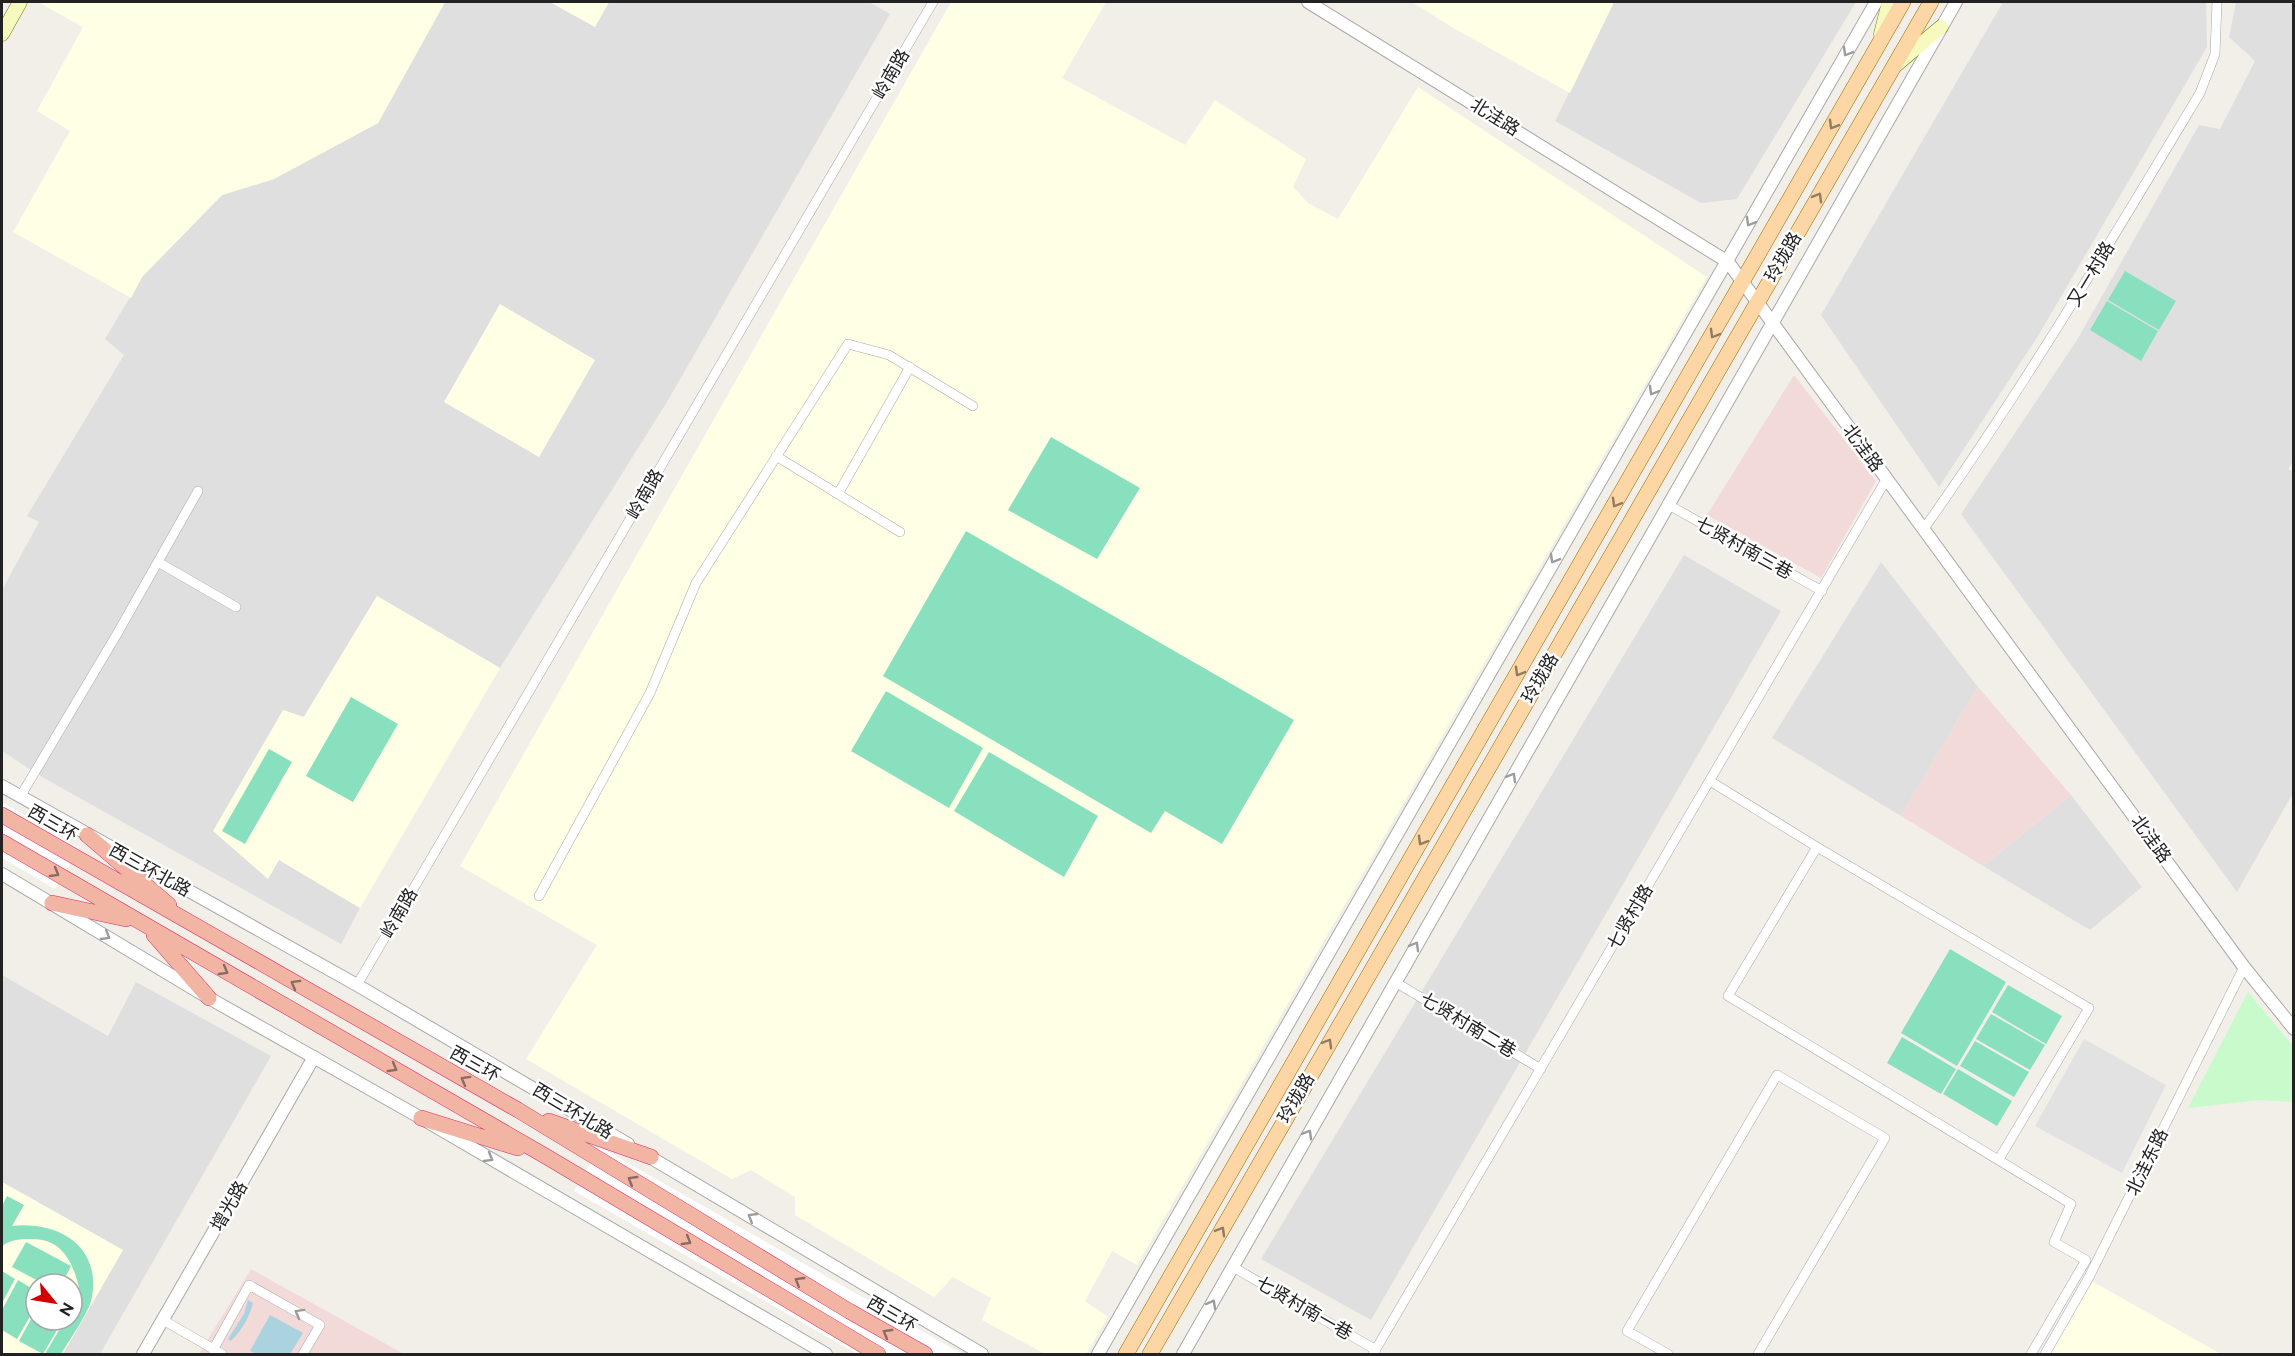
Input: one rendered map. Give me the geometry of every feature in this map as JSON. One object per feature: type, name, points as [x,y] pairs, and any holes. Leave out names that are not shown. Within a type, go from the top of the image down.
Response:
[{"type":"highway","name":"西三环","points":[[2,815],[199,930],[518,1110],[849,1311],[925,1354]]},
{"type":"highway","points":[[87,835],[199,930]]},
{"type":"highway","points":[[3,843],[547,1157],[837,1332],[878,1354]]},
{"type":"highway","points":[[52,903],[142,924],[209,998]]},
{"type":"highway","points":[[518,1110],[651,1157]]},
{"type":"highway","points":[[421,1118],[547,1157]]},
{"type":"main road","points":[[2,34],[20,2]]},
{"type":"main road","points":[[1879,44],[1889,2]]},
{"type":"main road","name":"玲珑路","points":[[1126,1354],[1903,2]]},
{"type":"main road","name":"玲珑路","points":[[1150,1354],[1931,2]]},
{"type":"main road","points":[[1893,68],[1941,27]]},
{"type":"street","name":"岭南路","points":[[357,986],[933,2]]},
{"type":"street","name":"北洼路","points":[[1308,2],[1728,262],[2244,967],[2294,1029]]},
{"type":"street","points":[[1098,1354],[1497,657],[1728,262],[1876,2]]},
{"type":"street","name":"玲珑路","points":[[1183,1354],[1771,321],[1956,2]]},
{"type":"street","name":"又一村路","points":[[1923,530],[1992,432],[2056,332],[2200,93],[2215,54],[2217,2]]},
{"type":"street","points":[[538,896],[650,693],[696,583],[848,344],[890,355],[973,405]]},
{"type":"street","points":[[838,494],[910,368]]},
{"type":"street","points":[[776,456],[900,532]]},
{"type":"street","name":"七贤村路","points":[[1374,1352],[1886,480]]},
{"type":"street","points":[[20,797],[198,491]]},
{"type":"street","name":"七贤村南三巷","points":[[1667,504],[1822,591]]},
{"type":"street","points":[[158,562],[236,607]]},
{"type":"street","points":[[1710,781],[2089,1008],[2000,1159]]},
{"type":"street","name":"西三环北路","points":[[2,786],[357,986],[651,1157],[976,1353]]},
{"type":"street","points":[[1817,847],[1728,996],[2071,1204],[2054,1242],[2086,1260],[2031,1354]]},
{"type":"street","points":[[2,874],[209,998],[421,1118],[826,1354]]},
{"type":"street","name":"北洼东路","points":[[2045,1354],[2088,1279],[2244,967]]},
{"type":"street","name":"七贤村南二巷","points":[[1395,982],[1541,1069]]},
{"type":"street","name":"增光路","points":[[144,1354],[314,1057]]},
{"type":"street","points":[[1668,1354],[1627,1331],[1777,1075],[1885,1138],[1758,1354]]},
{"type":"street","name":"七贤村南一巷","points":[[1233,1267],[1374,1352]]},
{"type":"street","points":[[163,1320],[217,1352],[249,1285],[320,1325],[303,1354]]},
{"type":"shaded area","points":[[38,2],[445,2],[378,123],[274,179],[222,195],[142,277],[131,298],[13,232],[70,131],[37,111],[83,27]]},
{"type":"shaded area","points":[[445,2],[550,2],[595,27],[609,2],[869,2],[890,14],[667,402],[500,668],[377,596],[303,718],[284,710],[267,879],[279,860],[360,908],[341,944],[42,777],[2,751],[2,590],[39,522],[27,516],[124,355],[105,339],[142,277],[222,195],[274,179],[378,123]]},
{"type":"shaded area","points":[[550,2],[609,2],[595,27]]},
{"type":"shaded area","points":[[951,2],[1106,2],[1062,78],[1185,145],[1215,100],[1306,159],[1293,187],[1308,203],[1338,219],[1418,87],[1707,277],[1137,1265],[1112,1251],[1085,1301],[1108,1317],[1086,1354],[1045,1354],[982,1320],[991,1298],[953,1277],[934,1297],[795,1215],[795,1197],[751,1170],[732,1179],[526,1059],[597,945],[460,866]]},
{"type":"shaded area","points":[[1412,2],[1614,2],[1570,93],[1455,29]]},
{"type":"shaded area","points":[[1614,2],[1856,2],[1737,199],[1701,203],[1555,121]]},
{"type":"shaded area","points":[[2003,2],[2206,2],[2207,47],[2038,336],[1939,487],[1821,315]]},
{"type":"shaded area","points":[[2236,2],[2293,2],[2294,460],[2288,469],[2294,472],[2293,793],[2237,892],[1961,514],[2077,340],[2199,125],[2220,129],[2255,61],[2229,37]]},
{"type":"shaded area","points":[[500,304],[595,360],[539,457],[444,402]]},
{"type":"shaded area","points":[[1794,375],[1876,481],[1821,578],[1707,515]]},
{"type":"shaded area","points":[[1684,555],[1781,611],[1371,1320],[1261,1259]]},
{"type":"shaded area","points":[[1881,562],[1978,687],[1901,816],[1772,738]]},
{"type":"shaded area","points":[[377,596],[500,668],[360,908],[279,860],[268,879],[213,831],[283,710],[304,717]]},
{"type":"shaded area","points":[[1978,687],[2071,795],[1983,866],[1901,816]]},
{"type":"shaded area","points":[[2071,795],[2142,887],[2090,930],[1983,866]]},
{"type":"shaded area","points":[[2,975],[108,1036],[136,982],[271,1056],[100,1354],[63,1354],[76,1332],[84,1332],[84,1318],[123,1250],[2,1182]]},
{"type":"shaded area","points":[[2084,1039],[2166,1085],[2122,1173],[2035,1126]]},
{"type":"shaded area","points":[[2,1182],[123,1250],[84,1318],[84,1272],[24,1272],[24,1332],[76,1332],[63,1354],[2,1354]]},
{"type":"shaded area","points":[[251,1269],[404,1354],[199,1354]]},
{"type":"shaded area","points":[[2088,1279],[2221,1354],[2045,1354]]},
{"type":"green space","points":[[2125,271],[2176,301],[2159,330],[2108,300]]},
{"type":"green space","points":[[2107,301],[2158,331],[2141,361],[2090,330]]},
{"type":"green space","points":[[1051,437],[1140,488],[1097,559],[1008,510]]},
{"type":"green space","points":[[966,531],[1294,720],[1222,844],[1165,811],[1151,833],[883,676]]},
{"type":"green space","points":[[886,691],[983,748],[949,808],[851,751]]},
{"type":"green space","points":[[351,697],[398,724],[353,802],[306,776]]},
{"type":"green space","points":[[269,749],[292,762],[245,844],[222,831]]},
{"type":"green space","points":[[989,752],[1098,816],[1064,877],[954,811]]},
{"type":"green space","points":[[1950,949],[2006,982],[1957,1066],[1901,1033]]},
{"type":"green space","points":[[2008,985],[2062,1016],[2046,1044],[1992,1012]]},
{"type":"green space","points":[[2248,992],[2293,1046],[2293,1102],[2261,1100],[2188,1108]]},
{"type":"green space","points":[[1991,1014],[2045,1045],[2030,1070],[1976,1039]]},
{"type":"green space","points":[[1902,1037],[1956,1069],[1941,1094],[1887,1063]]},
{"type":"green space","points":[[1975,1041],[2029,1072],[2014,1097],[1960,1066]]},
{"type":"green space","points":[[1958,1069],[2012,1101],[1997,1126],[1943,1094]]},
{"type":"green space","points":[[7,1196],[24,1205],[12,1226],[29,1225],[45,1228],[72,1240],[83,1250],[90,1263],[93,1279],[92,1297],[84,1316],[84,1272],[74,1272],[65,1254],[50,1242],[22,1239],[2,1246],[2,1206]]},
{"type":"green space","points":[[26,1242],[71,1266],[68,1272],[24,1273],[12,1267]]},
{"type":"green space","points":[[2,1271],[15,1279],[2,1303]]},
{"type":"green space","points":[[18,1280],[24,1284],[24,1327],[17,1339],[2,1330],[2,1310]]},
{"type":"green space","points":[[24,1332],[56,1332],[43,1354],[19,1341]]},
{"type":"green space","points":[[58,1332],[74,1332],[61,1354],[45,1354]]},
{"type":"water","points":[[248,1300],[253,1303],[249,1314],[242,1328],[231,1341],[228,1339],[244,1314]]},
{"type":"water","points":[[270,1315],[303,1333],[290,1354],[257,1354],[250,1351]]},
{"type":"pier","points":[[2,802],[80,848],[55,889],[2,858]]},
{"type":"pier","points":[[600,1147],[962,1354],[857,1354],[574,1191]]}]
